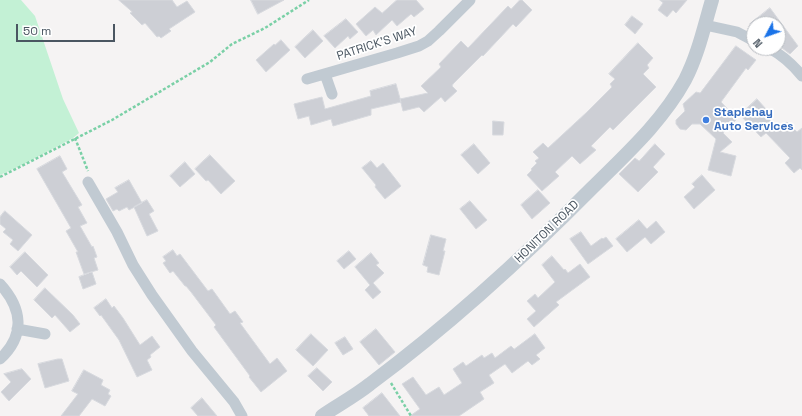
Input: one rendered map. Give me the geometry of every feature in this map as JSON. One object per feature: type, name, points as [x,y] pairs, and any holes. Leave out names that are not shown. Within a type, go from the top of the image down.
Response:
[{"type":"street","name":"PATRICK'S WAY","points":[[307,79],[419,46],[439,32],[470,0]]},
{"type":"street","name":"HONITON ROAD","points":[[322,416],[370,385],[452,318],[544,237],[636,143],[663,113],[685,79],[696,52],[712,0]]},
{"type":"street","points":[[705,25],[737,32],[746,37]]},
{"type":"street","points":[[782,56],[801,72]]},
{"type":"street","points":[[325,74],[332,94]]},
{"type":"street","points":[[88,182],[117,232],[132,265],[192,351],[234,402],[242,416]]},
{"type":"street","points":[[0,284],[10,296],[16,308],[18,318],[14,341],[0,359]]},
{"type":"street","points":[[17,329],[45,334]]},
{"type":"path","points":[[0,177],[112,120],[220,56],[232,44],[265,28],[309,0]]},
{"type":"path","points":[[75,138],[90,173],[88,182]]},
{"type":"path","points":[[384,373],[411,416]]},
{"type":"green space","points":[[0,0],[21,0],[35,16],[63,99],[79,133],[73,138],[0,175]]},
{"type":"building","points":[[119,0],[172,0],[177,7],[187,1],[195,12],[169,29],[171,31],[161,38],[159,36],[157,37],[145,23],[142,25],[130,13],[132,12]]},
{"type":"building","points":[[251,0],[284,0],[258,14]]},
{"type":"building","points":[[397,0],[416,0],[424,9],[414,17],[411,14],[397,26],[392,20],[376,35],[373,30],[366,36],[356,24],[375,7],[382,13]]},
{"type":"building","points":[[520,0],[522,0],[532,10],[516,27],[513,24],[483,56],[482,55],[453,84],[452,86],[457,91],[445,102],[441,97],[424,112],[419,107],[403,111],[400,99],[428,93],[421,86],[441,67],[439,64],[461,41],[468,48],[508,6],[511,9]]},
{"type":"building","points":[[660,0],[687,0],[676,13],[673,10],[667,17],[658,10],[663,3]]},
{"type":"building","points":[[770,8],[776,16],[760,16]]},
{"type":"building","points":[[632,16],[643,24],[635,34],[625,25]]},
{"type":"building","points":[[346,19],[358,32],[350,39],[348,36],[335,48],[324,36]]},
{"type":"building","points":[[313,30],[323,41],[305,58],[295,47]]},
{"type":"building","points":[[786,30],[798,46],[790,54],[786,51]]},
{"type":"building","points":[[281,40],[290,50],[266,72],[256,60],[274,44],[275,45]]},
{"type":"building","points":[[638,43],[653,58],[647,65],[649,68],[643,74],[656,87],[613,130],[610,127],[591,146],[596,150],[580,164],[572,156],[555,172],[559,176],[542,191],[527,175],[537,163],[535,161],[539,158],[533,152],[543,143],[548,148],[612,87],[610,84],[615,79],[609,74]]},
{"type":"building","points":[[736,46],[746,53],[746,56],[750,56],[756,60],[748,70],[746,68],[721,102],[737,119],[723,133],[732,142],[720,152],[736,156],[731,176],[708,170],[716,139],[700,124],[692,124],[686,130],[680,129],[676,124],[676,120],[685,111],[683,104],[696,92],[700,93]]},
{"type":"building","points":[[396,84],[401,102],[371,109],[371,115],[333,126],[331,119],[311,125],[309,116],[298,119],[294,104],[322,97],[325,109],[371,96],[370,91]]},
{"type":"building","points":[[757,99],[766,109],[763,112],[778,129],[787,122],[797,132],[802,128],[802,170],[800,168],[794,173],[785,163],[790,158],[766,133],[761,137],[740,115]]},
{"type":"building","points":[[493,121],[504,122],[503,135],[493,135]]},
{"type":"building","points":[[474,144],[490,163],[478,174],[461,155]]},
{"type":"building","points":[[655,144],[665,154],[653,167],[658,172],[638,192],[619,174],[635,158],[639,161]]},
{"type":"building","points":[[210,155],[235,181],[221,194],[195,169]]},
{"type":"building","points":[[60,156],[67,169],[62,172],[82,205],[78,207],[87,223],[80,226],[92,247],[93,246],[97,257],[94,258],[98,270],[84,274],[76,252],[78,252],[66,231],[71,228],[37,169]]},
{"type":"building","points":[[371,161],[377,168],[383,163],[401,186],[385,199],[362,168]]},
{"type":"building","points":[[185,162],[195,174],[180,187],[170,176]]},
{"type":"building","points":[[702,175],[715,190],[694,209],[684,197],[695,187],[692,184]]},
{"type":"building","points":[[129,180],[142,203],[129,210],[127,207],[119,211],[117,209],[113,211],[106,199],[118,192],[115,188]]},
{"type":"building","points":[[538,190],[550,203],[532,219],[521,205]]},
{"type":"building","points":[[147,200],[154,211],[149,214],[158,231],[147,236],[134,207]]},
{"type":"building","points":[[470,201],[487,220],[476,229],[460,209]]},
{"type":"building","points":[[5,211],[32,235],[18,251],[10,244],[13,240],[3,232],[6,229],[0,224],[0,217]]},
{"type":"building","points":[[639,220],[647,229],[656,221],[665,232],[651,244],[645,237],[627,252],[616,239]]},
{"type":"building","points":[[581,232],[591,246],[602,238],[603,239],[606,237],[613,246],[588,264],[570,239]]},
{"type":"building","points":[[431,235],[446,239],[443,251],[445,251],[439,275],[427,272],[428,267],[423,265]]},
{"type":"building","points":[[173,250],[177,256],[180,254],[208,291],[212,289],[230,314],[235,311],[243,322],[240,323],[270,364],[277,358],[287,371],[261,392],[214,327],[216,325],[191,292],[173,271],[170,273],[163,263],[166,261],[163,257]]},
{"type":"building","points":[[349,251],[356,259],[344,269],[337,261]]},
{"type":"building","points":[[25,252],[48,275],[37,287],[21,271],[17,275],[10,267]]},
{"type":"building","points":[[371,253],[379,263],[376,265],[384,273],[373,283],[381,292],[373,299],[365,290],[370,285],[355,267]]},
{"type":"building","points":[[552,256],[568,273],[580,264],[590,277],[556,302],[559,305],[534,327],[527,319],[536,311],[527,301],[535,294],[538,298],[555,282],[542,265]]},
{"type":"building","points":[[92,272],[96,284],[83,289],[79,277]]},
{"type":"building","points":[[45,288],[73,315],[80,324],[70,332],[55,315],[52,318],[34,300]]},
{"type":"building","points":[[106,299],[112,308],[114,306],[123,318],[140,345],[152,336],[160,347],[150,355],[151,357],[147,360],[152,370],[137,377],[119,340],[101,315],[100,316],[94,308]]},
{"type":"building","points":[[376,329],[395,352],[379,365],[360,342]]},
{"type":"building","points":[[311,334],[328,350],[313,366],[296,350]]},
{"type":"building","points":[[535,334],[545,348],[536,355],[540,359],[532,365],[528,361],[512,373],[505,364],[489,375],[494,383],[480,392],[484,399],[459,416],[410,416],[420,409],[402,384],[413,377],[426,395],[439,387],[444,395],[462,383],[453,369],[463,362],[466,366],[482,355],[484,358],[492,353],[495,358],[511,346],[514,349]]},
{"type":"building","points":[[345,337],[353,349],[343,355],[335,343]]},
{"type":"building","points":[[62,359],[69,381],[45,388],[38,364]]},
{"type":"building","points":[[317,368],[332,382],[323,391],[308,376]]},
{"type":"building","points":[[22,369],[31,379],[9,401],[1,392],[11,382],[4,374]]},
{"type":"building","points":[[84,370],[103,380],[101,385],[110,390],[108,394],[111,396],[105,406],[92,399],[79,416],[61,416],[78,394],[72,391]]},
{"type":"building","points":[[382,393],[400,416],[369,416],[363,408]]},
{"type":"building","points":[[202,398],[217,416],[198,416],[191,408]]},
{"type":"place","name":"Staplehay Auto Services","points":[[706,120]]}]
